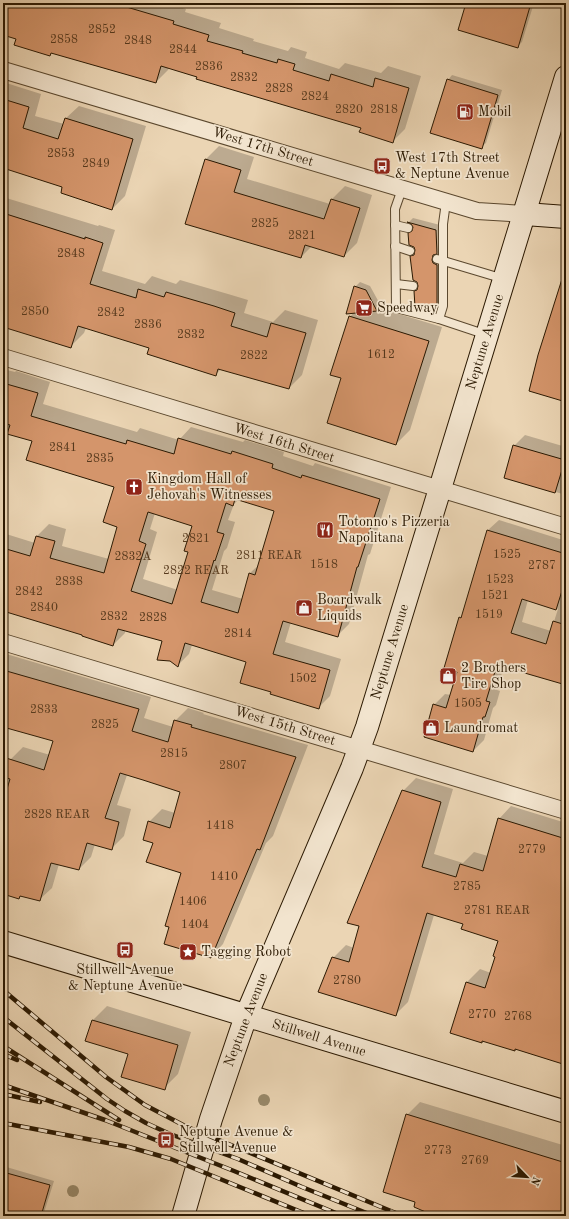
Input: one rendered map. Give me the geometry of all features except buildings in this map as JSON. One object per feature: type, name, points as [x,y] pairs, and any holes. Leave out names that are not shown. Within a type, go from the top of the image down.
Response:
[{"type":"main road","name":"Neptune Avenue","points":[[183,1216],[212,1119],[246,1016],[359,749],[488,335],[566,77]]},
{"type":"main road","points":[[525,214],[566,217]]},
{"type":"main road","name":"Stillwell Avenue","points":[[3,942],[566,1112]]},
{"type":"street","name":"West 17th Street","points":[[3,70],[477,211],[525,214]]},
{"type":"street","name":"West 16th Street","points":[[3,357],[566,527]]},
{"type":"street","name":"West 15th Street","points":[[3,642],[566,811]]},
{"type":"lane","points":[[402,189],[396,209],[395,225],[396,308],[439,319],[488,335]]},
{"type":"lane","points":[[439,319],[443,306],[439,235],[443,224],[446,202]]},
{"type":"lane","points":[[395,225],[408,228]]},
{"type":"lane","points":[[395,246],[410,251]]},
{"type":"lane","points":[[440,260],[505,279]]},
{"type":"lane","points":[[396,284],[413,286]]},
{"type":"railway","points":[[3,990],[106,1077],[145,1105],[185,1126],[403,1216]]},
{"type":"railway","points":[[3,1017],[107,1099],[146,1123],[170,1134],[238,1159],[374,1216]]},
{"type":"railway","points":[[3,1046],[119,1120]]},
{"type":"railway","points":[[3,1054],[17,1060]]},
{"type":"railway","points":[[3,1085],[105,1120],[343,1216]]},
{"type":"railway","points":[[3,1094],[40,1102]]},
{"type":"railway","points":[[3,1123],[129,1147],[171,1159],[311,1216]]},
{"type":"place","name":"Mobil","points":[[465,112]]},
{"type":"place","name":"West 17th Street & Neptune Avenue","points":[[382,166]]},
{"type":"place","name":"Speedway","points":[[364,308]]},
{"type":"place","name":"Kingdom Hall of Jehovah's Witnesses","points":[[134,487]]},
{"type":"place","name":"Totonno's Pizzeria Napolitana","points":[[325,530]]},
{"type":"place","name":"Boardwalk Liquids","points":[[304,608]]},
{"type":"place","name":"2 Brothers Tire Shop","points":[[448,676]]},
{"type":"place","name":"Laundromat","points":[[431,728]]},
{"type":"place","name":"Stillwell Avenue & Neptune Avenue","points":[[125,950]]},
{"type":"place","name":"Tagging Robot","points":[[188,952]]},
{"type":"place","name":"Neptune Avenue & Stillwell Avenue","points":[[166,1140]]}]
